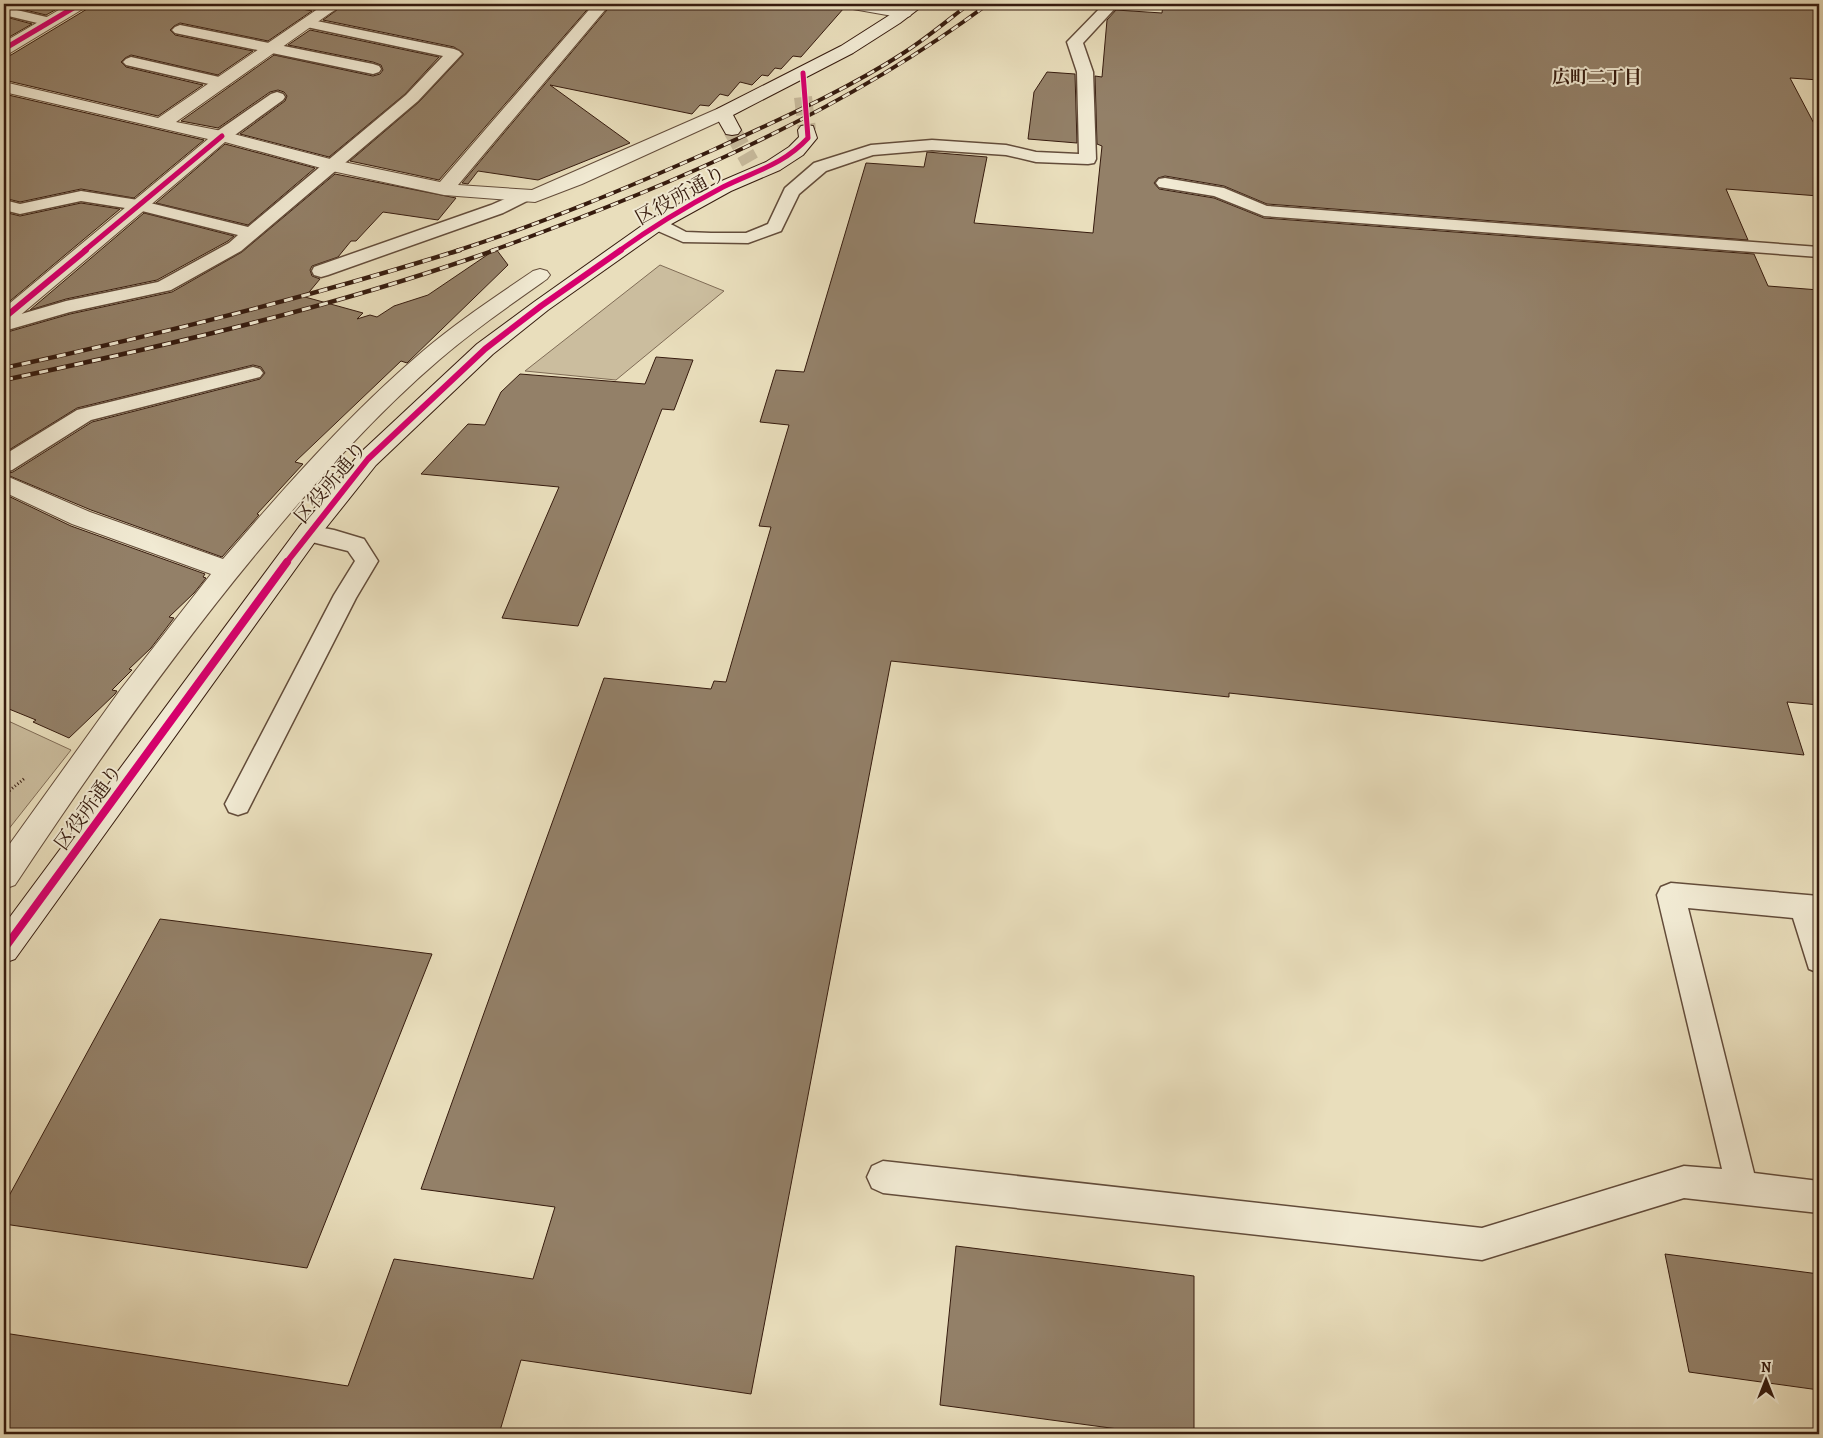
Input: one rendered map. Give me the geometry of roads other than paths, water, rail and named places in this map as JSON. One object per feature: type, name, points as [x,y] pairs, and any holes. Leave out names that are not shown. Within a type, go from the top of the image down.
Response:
[{"type":"street","points":[[4,49],[80,4]]},
{"type":"street","points":[[444,189],[602,4]]},
{"type":"street","points":[[853,4],[911,8]]},
{"type":"street","points":[[161,124],[332,6]]},
{"type":"street","points":[[4,87],[161,124],[222,136],[332,165],[444,189],[534,196],[575,180],[723,113],[803,73],[911,8]]},
{"type":"street","points":[[803,73],[803,97]]},
{"type":"street","points":[[723,113],[732,130]]},
{"type":"street","name":"区役所通り","points":[[4,949],[308,533],[368,459],[485,349],[548,301],[657,224],[724,187],[773,166],[796,151],[808,138],[807,130]]},
{"type":"street","points":[[5,321],[138,205],[222,136]]},
{"type":"street","name":"区役所通り","points":[[724,187],[750,162]]},
{"type":"street","points":[[4,876],[82,760],[228,570],[328,454],[408,377],[458,333],[540,275]]},
{"type":"street","points":[[4,483],[81,518],[228,570]]},
{"type":"lane","points":[[307,4],[332,6]]},
{"type":"lane","points":[[657,224],[683,237],[748,238],[774,227],[790,192],[820,167],[871,150],[932,145],[1006,150],[1036,157],[1088,159],[1085,72],[1075,42],[1112,4]]},
{"type":"lane","points":[[4,11],[50,22]]},
{"type":"lane","points":[[5,321],[164,286],[235,247],[412,98],[454,54],[307,24]]},
{"type":"lane","points":[[180,30],[373,69]]},
{"type":"lane","points":[[131,62],[222,82]]},
{"type":"lane","points":[[222,136],[277,97]]},
{"type":"lane","points":[[1165,183],[1218,192],[1264,211],[1819,252]]},
{"type":"lane","points":[[4,205],[20,209],[80,196],[138,205],[252,233]]},
{"type":"lane","points":[[321,271],[497,209],[523,196]]},
{"type":"lane","points":[[4,465],[84,415],[253,373]]},
{"type":"lane","points":[[238,804],[346,595],[367,561],[356,545],[308,533]]},
{"type":"lane","points":[[1742,1187],[1671,895],[1811,907],[1819,960]]},
{"type":"lane","points":[[883,1177],[1482,1244],[1684,1182],[1819,1197]]},
{"type":"tunnel","points":[[803,97],[807,130]]},
{"type":"tunnel","points":[[732,130],[750,162]]},
{"type":"railway","points":[[456,251],[521,229],[618,191],[713,150],[811,104],[859,80],[905,52],[969,4]]},
{"type":"railway","points":[[491,251],[621,201],[749,146],[872,81],[931,44],[988,4]]},
{"type":"railway","points":[[4,368],[233,314],[347,284],[460,250]]},
{"type":"railway","points":[[4,380],[190,339],[313,307],[435,271],[495,250]]},
{"type":"district","name":"広町二丁目","points":[[1597,77]]}]
